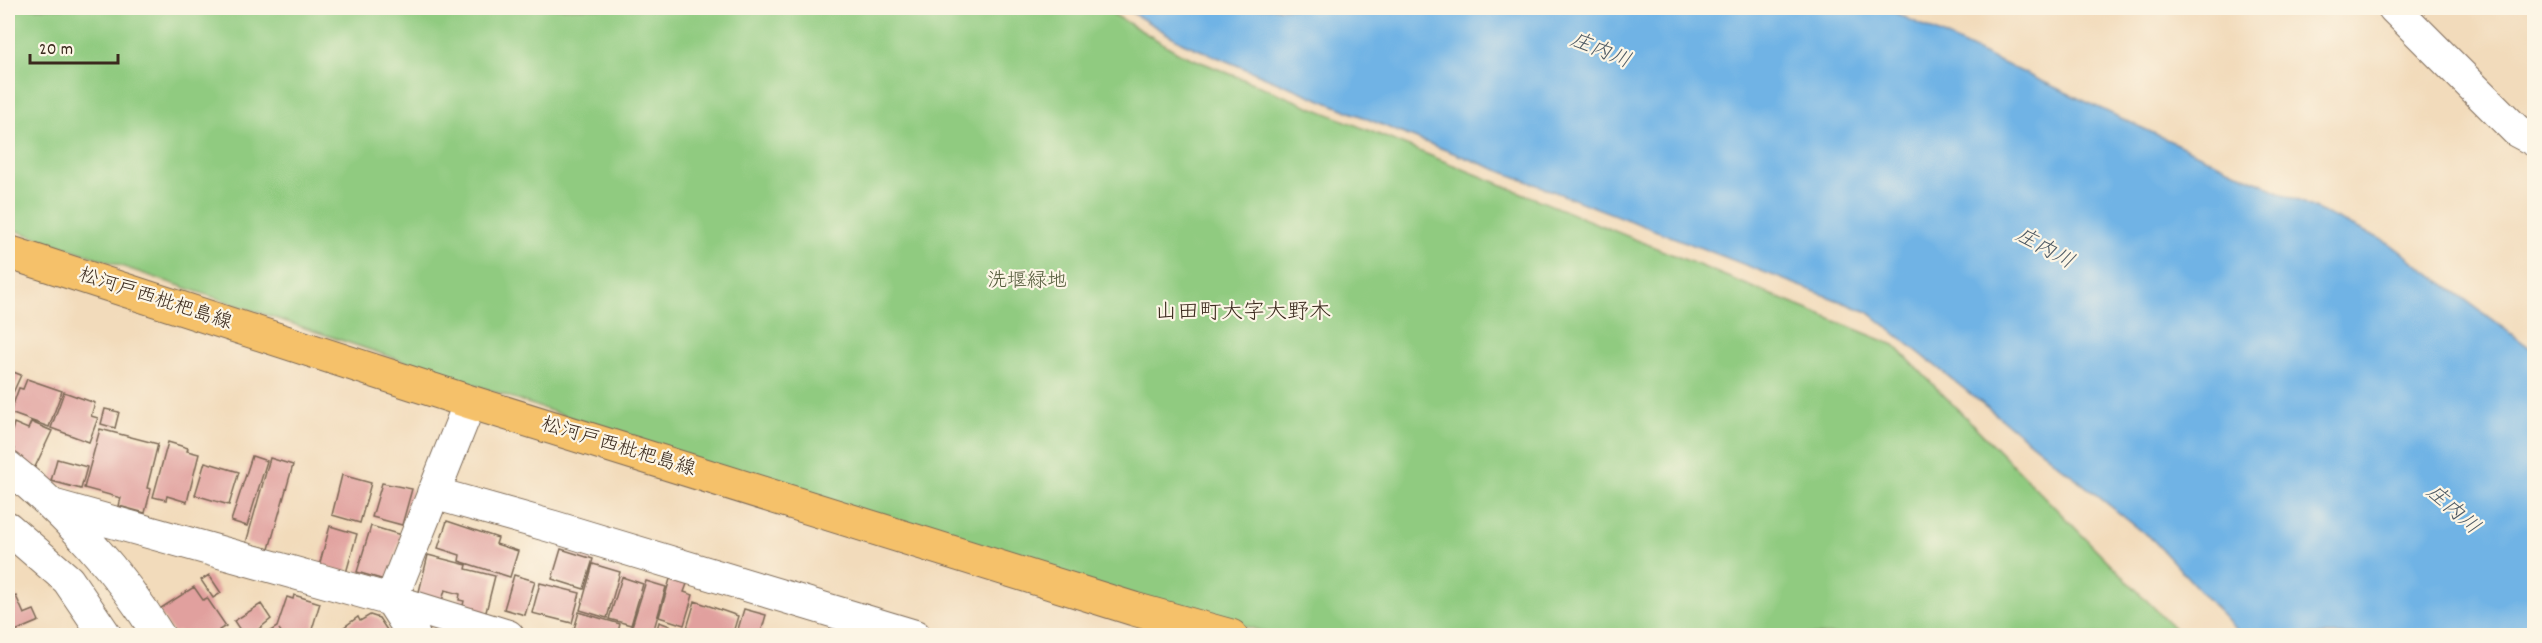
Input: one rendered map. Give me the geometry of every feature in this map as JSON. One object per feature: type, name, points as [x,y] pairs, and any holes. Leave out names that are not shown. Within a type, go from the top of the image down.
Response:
[{"type":"main road","name":"松河戸西枇杷島線","points":[[8,252],[470,402],[1123,605],[1231,636]]},
{"type":"street","points":[[2394,8],[2517,131],[2535,141]]},
{"type":"street","points":[[391,600],[470,402]]},
{"type":"street","points":[[8,467],[52,505],[93,549],[148,618],[159,636]]},
{"type":"street","points":[[432,493],[554,527],[915,636]]},
{"type":"street","points":[[52,505],[391,600],[508,636]]},
{"type":"street","points":[[8,528],[68,580],[106,636]]},
{"type":"street","points":[[391,600],[414,636]]},
{"type":"green space","name":"洗堰緑地","points":[[8,8],[1103,8],[1179,53],[1894,345],[2181,635],[1276,635],[943,543],[8,228]]},
{"type":"water","name":"庄内川","points":[[1124,8],[1885,8],[2389,243],[2534,351],[2534,635],[2241,635],[2154,541],[1868,312],[1404,134],[1183,43]]},
{"type":"building","points":[[8,370],[21,375],[8,404]]},
{"type":"building","points":[[27,379],[62,391],[49,427],[10,413],[19,388],[23,389]]},
{"type":"building","points":[[64,392],[95,403],[91,416],[98,418],[89,442],[51,428]]},
{"type":"building","points":[[105,409],[119,412],[115,428],[101,424]]},
{"type":"building","points":[[31,422],[52,431],[35,467],[11,458],[15,449],[8,446],[14,423],[28,429]]},
{"type":"building","points":[[100,429],[158,444],[147,488],[151,489],[145,513],[119,506],[121,498],[84,488]]},
{"type":"building","points":[[168,442],[199,454],[187,502],[167,496],[166,500],[153,497]]},
{"type":"building","points":[[252,456],[267,461],[247,526],[231,521]]},
{"type":"building","points":[[270,458],[293,465],[269,549],[246,543]]},
{"type":"building","points":[[57,459],[87,467],[81,489],[51,481]]},
{"type":"building","points":[[205,462],[239,472],[229,505],[195,495]]},
{"type":"building","points":[[342,475],[371,483],[360,523],[332,515]]},
{"type":"building","points":[[382,483],[412,489],[402,525],[372,517]]},
{"type":"building","points":[[447,521],[498,538],[496,544],[518,551],[510,577],[459,561],[460,555],[438,548]]},
{"type":"building","points":[[330,526],[357,534],[346,573],[319,566]]},
{"type":"building","points":[[371,526],[401,535],[388,581],[357,572]]},
{"type":"building","points":[[561,549],[593,559],[584,589],[552,579]]},
{"type":"building","points":[[428,555],[467,565],[466,569],[495,576],[484,620],[461,614],[464,601],[459,600],[460,594],[445,590],[442,601],[418,596]]},
{"type":"building","points":[[593,564],[620,572],[607,618],[580,610]]},
{"type":"building","points":[[209,575],[221,593],[213,598],[201,580]]},
{"type":"building","points":[[514,575],[535,581],[525,615],[504,609]]},
{"type":"building","points":[[622,577],[643,584],[631,625],[609,619]]},
{"type":"building","points":[[670,579],[687,584],[684,592],[693,595],[684,625],[659,617]]},
{"type":"building","points":[[646,581],[666,587],[652,636],[629,636]]},
{"type":"building","points":[[540,583],[580,593],[572,623],[532,613]]},
{"type":"building","points":[[194,587],[203,600],[207,598],[226,626],[219,630],[223,636],[182,636],[179,631],[174,634],[158,610]]},
{"type":"building","points":[[294,595],[320,603],[310,636],[284,636],[279,629],[283,636],[262,636],[277,627],[287,597],[293,599]]},
{"type":"building","points":[[16,596],[24,614],[34,610],[39,621],[8,634],[8,600]]},
{"type":"building","points":[[695,601],[738,616],[732,636],[713,636],[687,628]]},
{"type":"building","points":[[261,604],[271,619],[250,636],[244,636],[234,621]]},
{"type":"building","points":[[744,609],[766,615],[760,636],[736,636]]},
{"type":"building","points":[[579,612],[620,624],[617,636],[572,636]]},
{"type":"building","points":[[370,615],[379,618],[391,636],[338,636],[336,633],[358,617],[360,621]]},
{"type":"building","points":[[659,622],[670,626],[668,636],[656,633]]},
{"type":"district","name":"山田町大字大野木","points":[[1243,313]]}]
